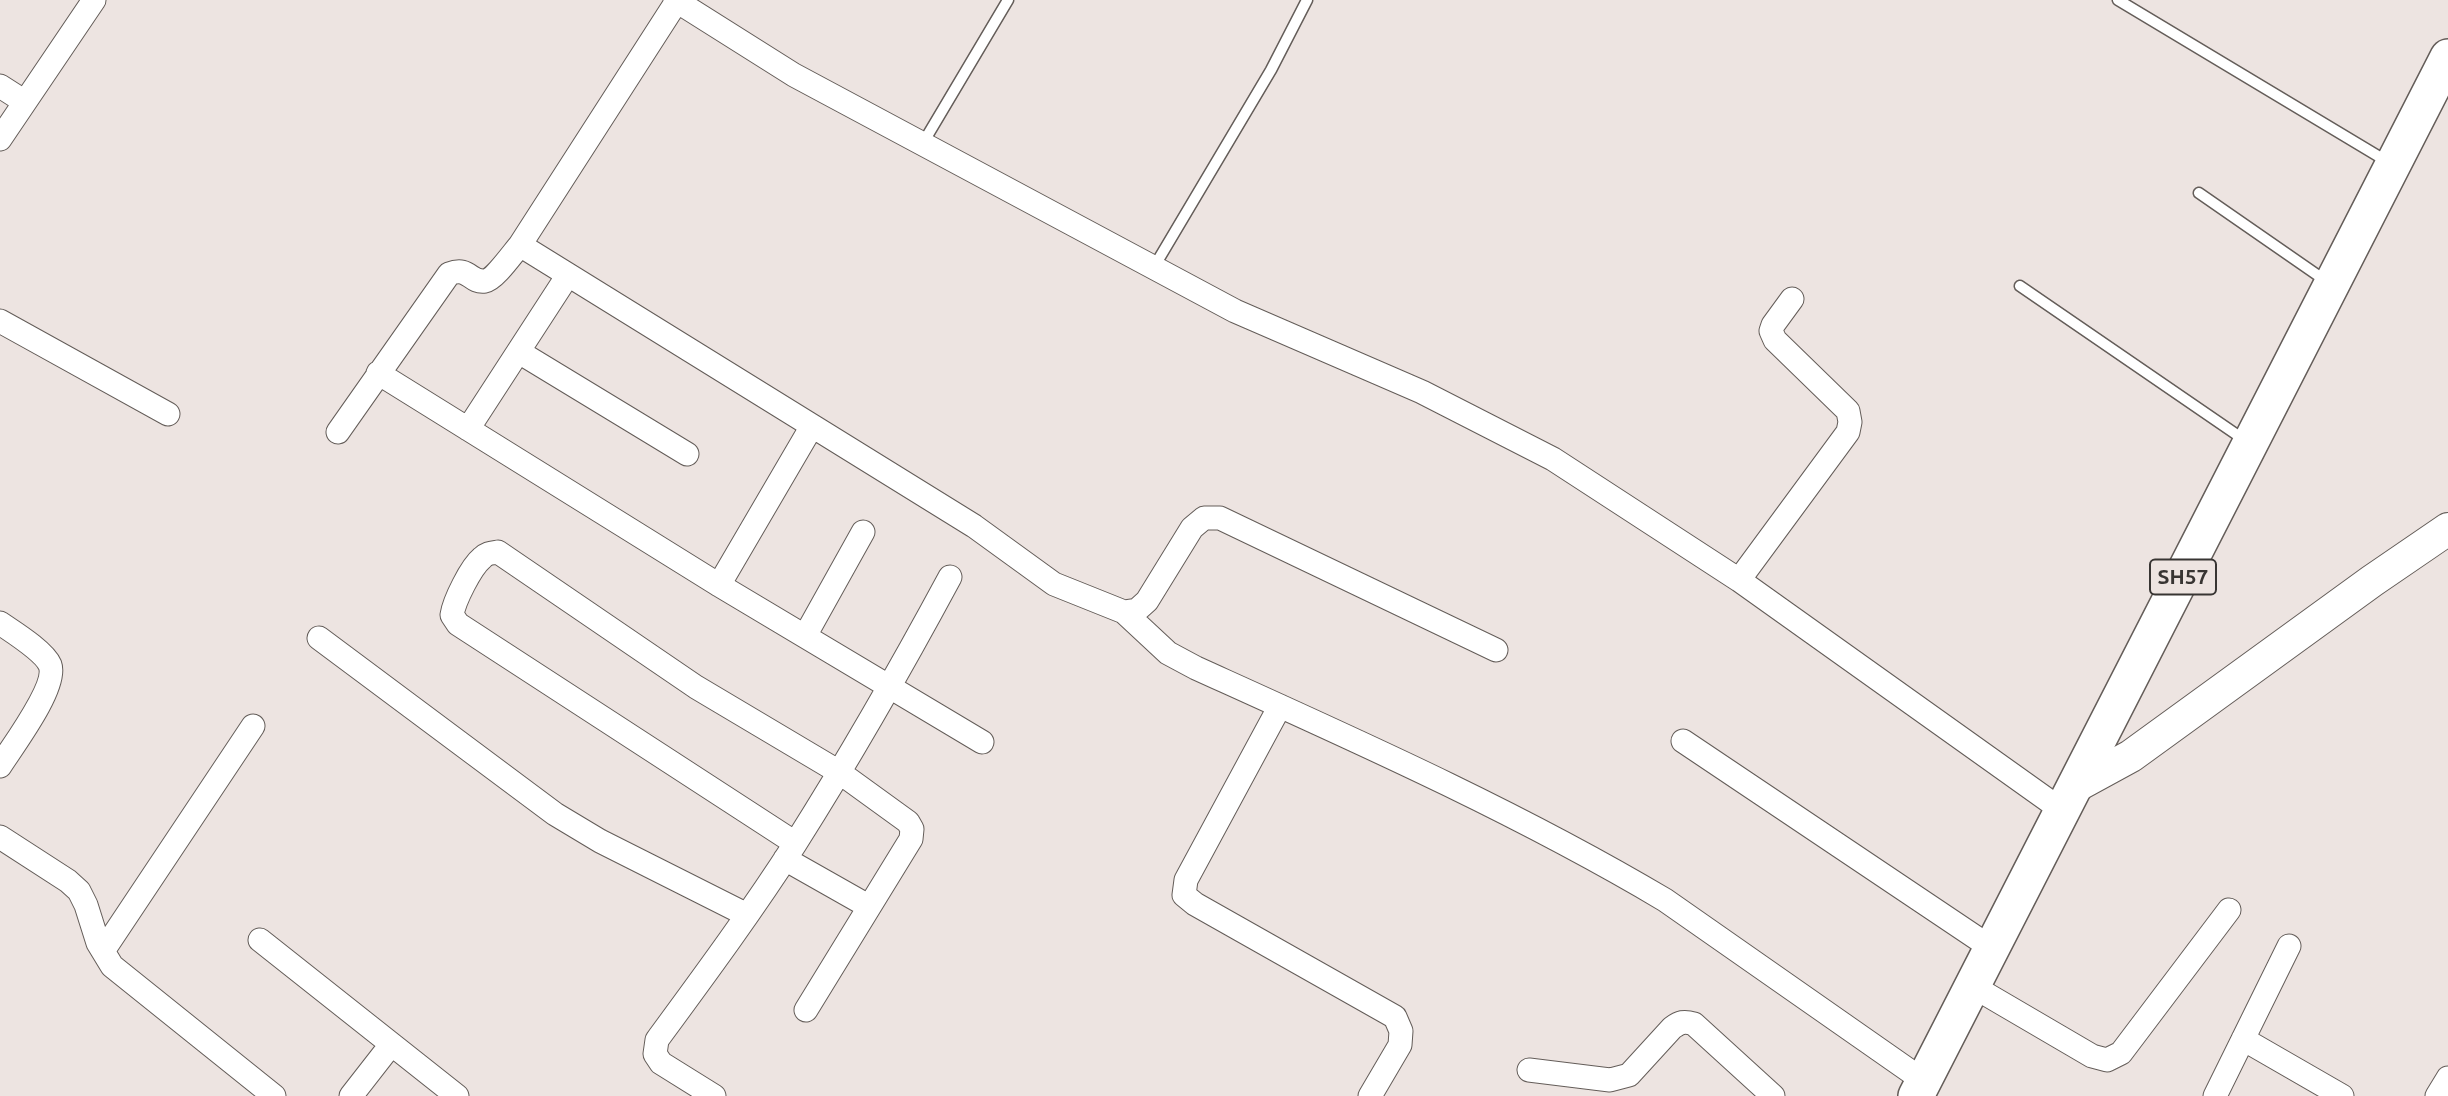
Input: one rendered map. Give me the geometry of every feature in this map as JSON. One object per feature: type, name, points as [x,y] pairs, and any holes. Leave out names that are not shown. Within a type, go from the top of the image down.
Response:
[{"type":"main road","name":"SH57","points":[[1920,1089],[2448,57]]},
{"type":"street","points":[[0,139],[94,0]]},
{"type":"street","points":[[338,432],[449,274],[465,271],[483,282],[491,279],[520,245],[676,0],[794,75],[1236,311],[1422,392],[1553,459],[2070,799],[2448,529]]},
{"type":"street","points":[[0,86],[25,102]]},
{"type":"street","points":[[520,245],[974,526],[1054,584],[1124,611],[1168,653],[1432,775],[1665,900],[1920,1089]]},
{"type":"street","points":[[468,429],[568,275]]},
{"type":"street","points":[[1739,580],[1848,432],[1850,422],[1848,411],[1775,340],[1771,331],[1773,325],[1791,299]]},
{"type":"street","points":[[0,321],[168,414]]},
{"type":"street","points":[[519,352],[687,454]]},
{"type":"street","points":[[378,373],[719,585],[982,742]]},
{"type":"street","points":[[719,585],[812,426]]},
{"type":"street","points":[[1124,611],[1138,610],[1147,601],[1192,528],[1204,518],[1220,518],[1496,650]]},
{"type":"street","points":[[805,636],[863,532]]},
{"type":"street","points":[[806,1010],[911,839],[912,829],[908,822],[839,772],[696,687],[498,552],[489,553],[480,559],[453,606],[452,615],[458,624],[868,906]]},
{"type":"street","points":[[714,1096],[661,1063],[655,1054],[657,1040],[790,851],[891,688],[950,577]]},
{"type":"street","points":[[0,622],[43,656],[50,666],[51,678],[43,697],[0,766]]},
{"type":"street","points":[[318,638],[555,814],[600,841],[747,915]]},
{"type":"street","points":[[1280,706],[1186,880],[1184,895],[1195,904],[1395,1017],[1401,1031],[1400,1045],[1370,1096]]},
{"type":"street","points":[[103,951],[253,726]]},
{"type":"street","points":[[1683,741],[1993,949]]},
{"type":"street","points":[[0,837],[79,891],[103,951],[112,966],[274,1096]]},
{"type":"street","points":[[1974,987],[2092,1056],[2107,1060],[2121,1053],[2229,909]]},
{"type":"street","points":[[260,940],[457,1096]]},
{"type":"street","points":[[2215,1096],[2289,946]]},
{"type":"street","points":[[1529,1070],[1621,1079],[1629,1075],[1672,1028],[1680,1022],[1686,1022],[1694,1024],[1773,1096]]},
{"type":"street","points":[[2243,1039],[2342,1096]]},
{"type":"street","points":[[351,1096],[390,1045]]},
{"type":"street","points":[[2437,1096],[2448,1078]]},
{"type":"lane","points":[[923,143],[1008,0]]},
{"type":"lane","points":[[1154,267],[1272,70],[1307,0]]},
{"type":"lane","points":[[2118,0],[2393,165]]},
{"type":"lane","points":[[2199,193],[2332,285]]},
{"type":"lane","points":[[2020,286],[2251,444]]}]
